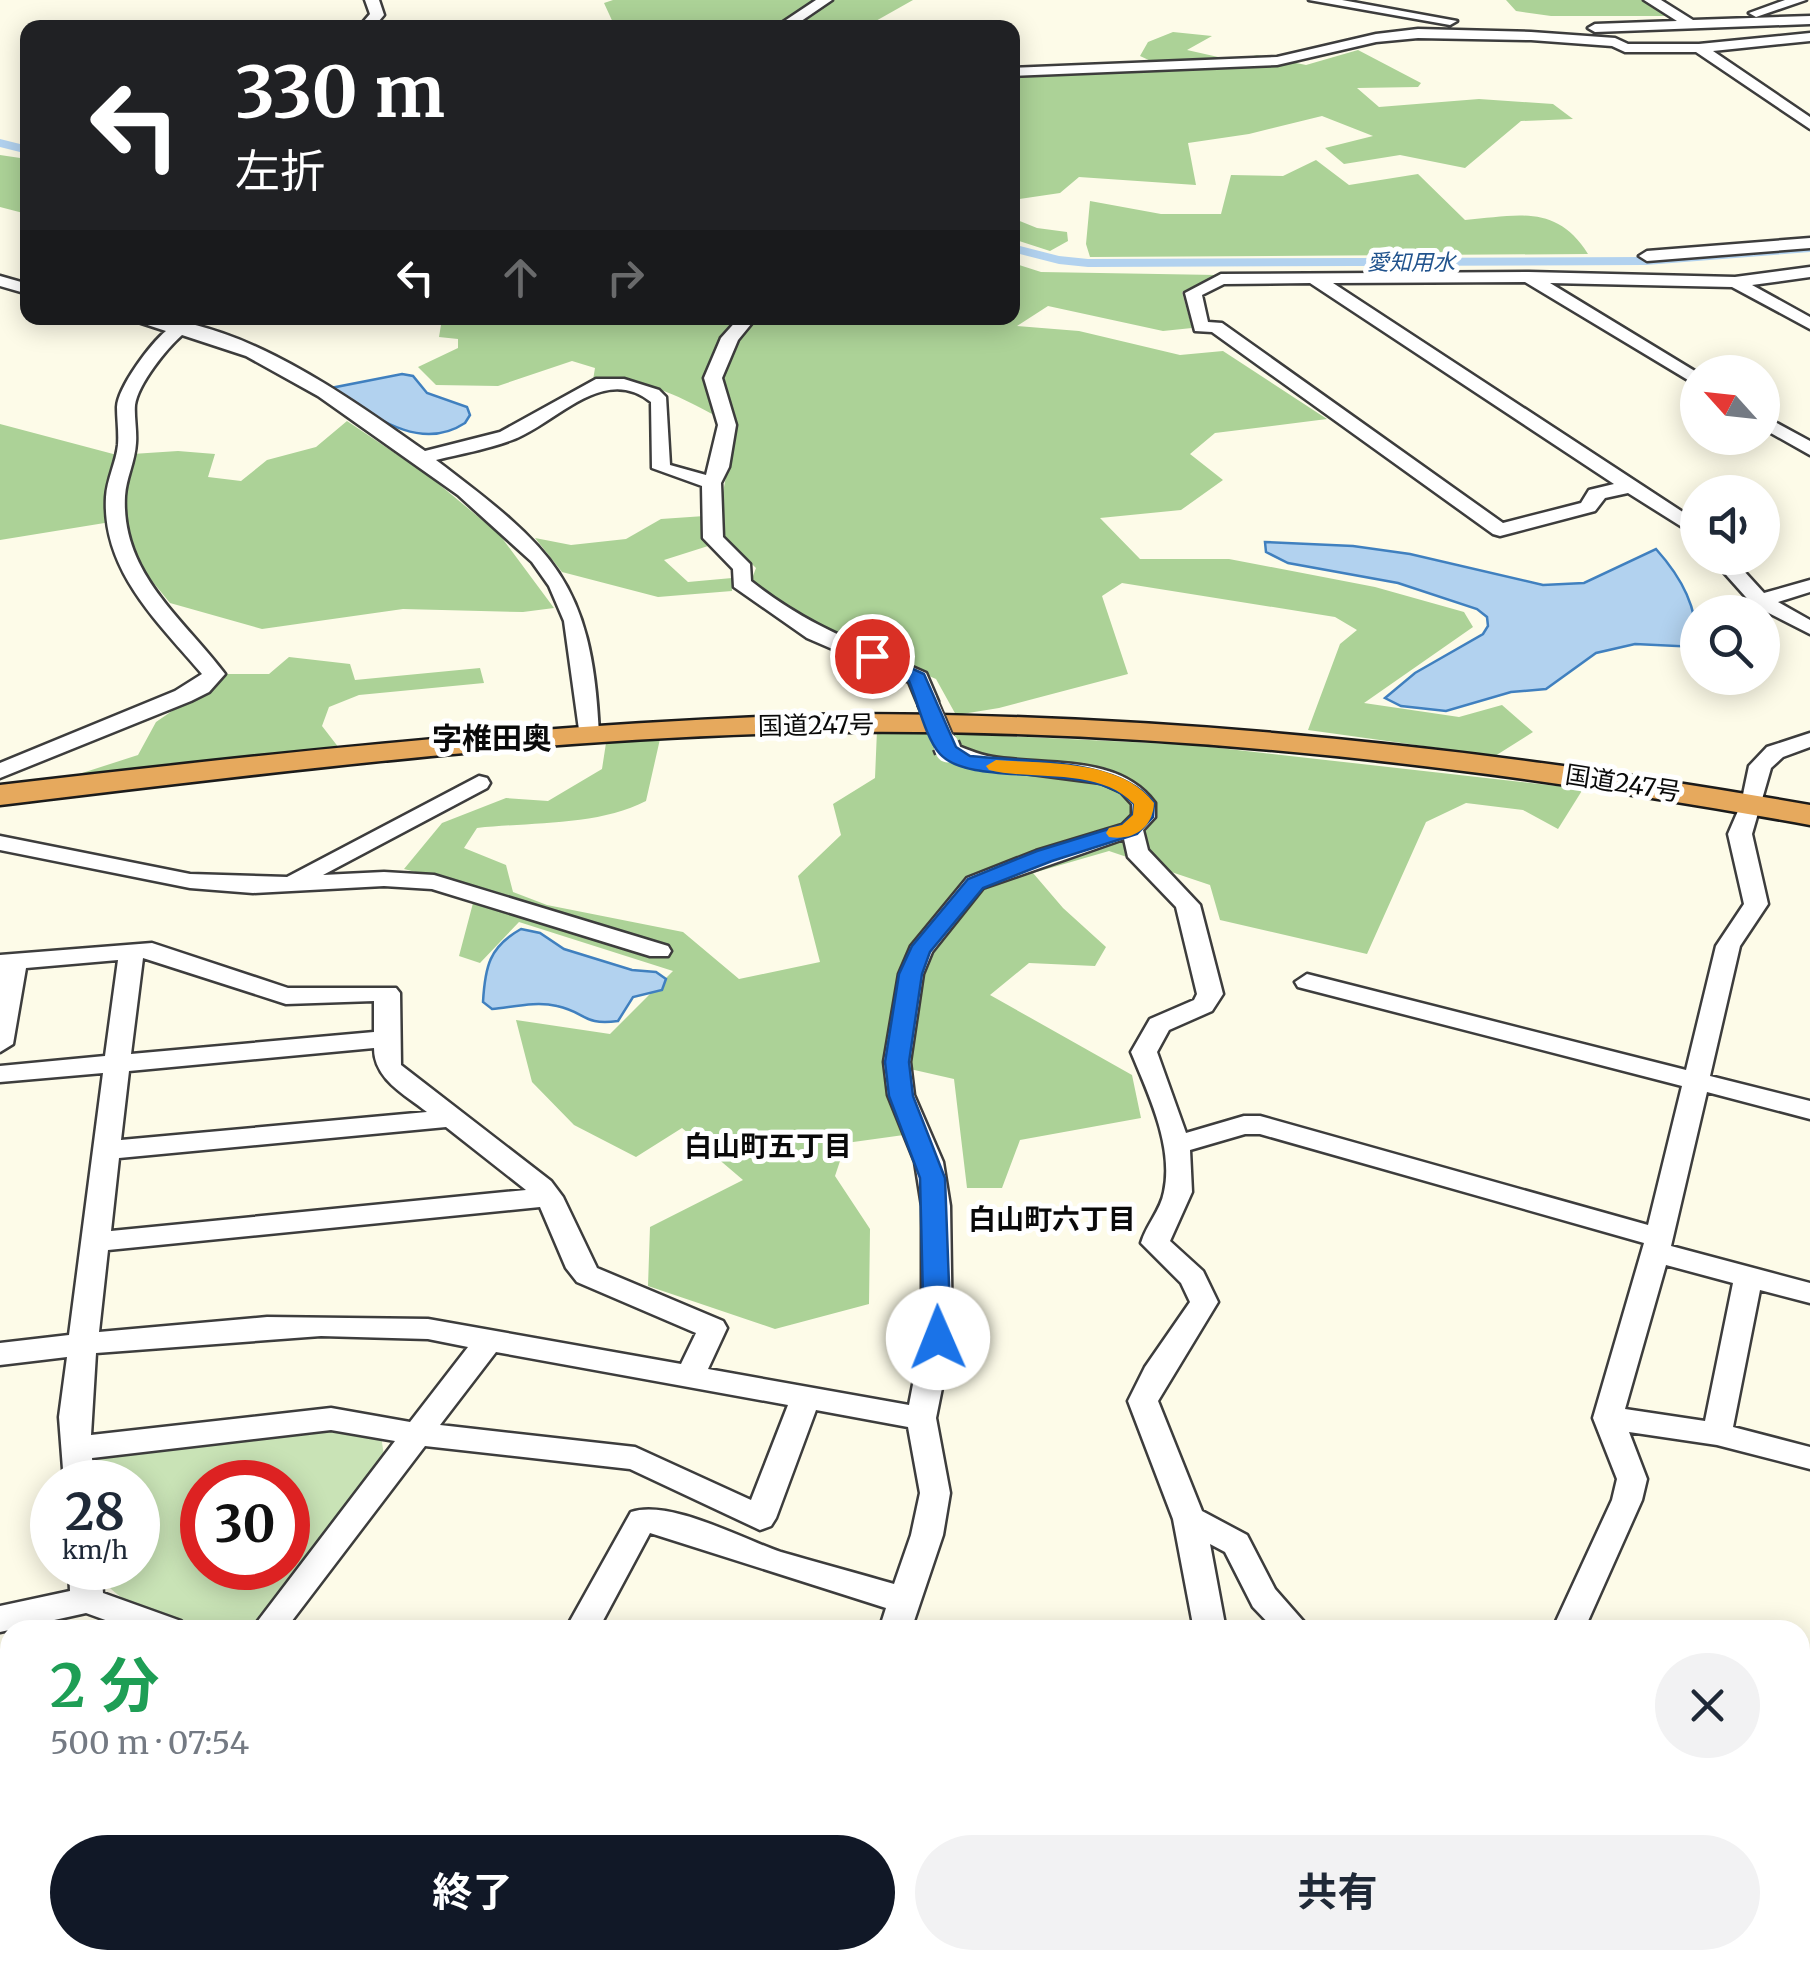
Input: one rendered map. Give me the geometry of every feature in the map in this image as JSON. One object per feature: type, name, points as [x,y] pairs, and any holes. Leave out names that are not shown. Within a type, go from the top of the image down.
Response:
[{"type":"highway","name":"国道247号","points":[[0,794],[459,742],[588,732],[966,723],[1169,732],[1459,759],[1810,815]]},
{"type":"street","points":[[794,20],[825,0]]},
{"type":"street","points":[[1316,0],[1468,22],[1569,28],[1810,20]]},
{"type":"street","points":[[1650,0],[1686,24],[1734,18],[1799,0]]},
{"type":"street","points":[[1326,53],[1350,33],[1362,30],[1468,22]]},
{"type":"street","points":[[1020,72],[1277,61],[1326,53],[1378,38],[1424,34],[1616,42],[1625,48],[1699,48],[1810,36]]},
{"type":"street","points":[[1699,48],[1810,124]]},
{"type":"street","points":[[1647,256],[1810,243]]},
{"type":"street","points":[[1630,488],[1596,494],[1594,503],[1588,506],[1500,530],[1216,326],[1201,326],[1192,292],[1221,279],[1734,282],[1810,272]]},
{"type":"street","points":[[1528,278],[1680,370]]},
{"type":"street","points":[[1315,279],[1680,520]]},
{"type":"street","points":[[1734,282],[1810,324]]},
{"type":"street","points":[[163,325],[234,345],[277,363],[421,458],[532,550],[556,580],[582,640],[588,732]]},
{"type":"street","points":[[587,1620],[642,1520],[676,1526],[899,1615],[927,1535],[935,1493],[921,1418],[938,1338],[936,1206],[929,1162],[901,1096],[897,1062],[910,974],[920,951],[975,883],[1130,830],[1143,817],[1140,796],[1118,781],[972,763],[948,750],[918,678],[816,635],[741,583],[743,568],[714,538],[711,483],[720,467],[727,425],[713,378],[730,338],[742,325]]},
{"type":"street","points":[[0,771],[183,696],[214,674],[142,590],[129,568],[118,526],[116,484],[125,467],[129,420],[126,404],[157,347],[179,329]]},
{"type":"street","points":[[421,458],[507,436],[584,388],[618,383],[653,394],[660,401],[661,468],[711,483]]},
{"type":"street","points":[[1780,431],[1810,450]]},
{"type":"street","points":[[1737,575],[1755,595]]},
{"type":"street","points":[[1778,595],[1810,586]]},
{"type":"street","points":[[1780,611],[1810,628]]},
{"type":"street","points":[[1573,1620],[1617,1529],[1632,1478],[1608,1418],[1658,1245],[1728,946],[1756,904],[1740,834],[1752,804],[1760,766],[1768,757],[1810,740]]},
{"type":"street","points":[[287,885],[479,783]]},
{"type":"street","points":[[1130,830],[1135,835],[1136,852],[1188,905],[1210,994],[1203,1005],[1158,1026],[1144,1052],[1174,1145],[1180,1183],[1155,1243],[1192,1278],[1204,1302],[1196,1320],[1148,1387],[1143,1401],[1188,1519],[1208,1620]]},
{"type":"street","points":[[0,843],[190,882],[287,885],[384,878],[434,882],[659,951]]},
{"type":"street","points":[[0,1044],[8,963],[152,950],[286,996],[387,993],[386,1039],[391,1070],[549,1197],[580,1268],[587,1275],[713,1328],[690,1376]]},
{"type":"street","points":[[78,1460],[74,1417],[132,952]]},
{"type":"street","points":[[1306,982],[1810,1110]]},
{"type":"street","points":[[0,1074],[386,1039]]},
{"type":"street","points":[[107,1150],[452,1118]]},
{"type":"street","points":[[1174,1145],[1244,1125],[1260,1125],[1810,1293]]},
{"type":"street","points":[[95,1242],[549,1197]]},
{"type":"street","points":[[1717,1434],[1749,1276]]},
{"type":"street","points":[[0,1354],[308,1324],[428,1329],[921,1418]]},
{"type":"street","points":[[274,1620],[489,1340]]},
{"type":"street","points":[[77,1448],[331,1419],[417,1434],[635,1458],[760,1518],[806,1398]]},
{"type":"street","points":[[1608,1418],[1717,1434],[1810,1458]]},
{"type":"street","points":[[1188,1519],[1236,1544],[1264,1598],[1285,1620]]},
{"type":"street","points":[[0,1619],[71,1590]]},
{"type":"street","points":[[97,1590],[152,1620]]},
{"type":"green space","points":[[913,0],[878,20],[612,20],[604,3]]},
{"type":"green space","points":[[1506,0],[1641,0],[1671,16],[1551,16],[1516,11]]},
{"type":"green space","points":[[1173,32],[1212,36],[1187,50],[1236,61],[1257,55],[1306,65],[1358,50],[1421,83],[1418,87],[1357,88],[1379,107],[1479,99],[1553,104],[1573,119],[1521,121],[1465,168],[1400,155],[1344,164],[1325,148],[1373,136],[1322,116],[1249,134],[1188,143],[1196,185],[1079,177],[1060,193],[1020,199],[1020,77],[1144,71],[1153,62],[1140,56],[1148,42]]},
{"type":"green space","points":[[0,155],[20,158],[20,212],[0,207]]},
{"type":"green space","points":[[1316,160],[1349,185],[1418,174],[1465,220],[1534,216],[1562,227],[1588,254],[1090,257],[1086,244],[1090,201],[1161,214],[1221,214],[1231,175],[1283,176]]},
{"type":"green space","points":[[1020,221],[1067,232],[1068,241],[1050,251],[1020,241]]},
{"type":"green space","points":[[1020,265],[1041,272],[1217,275],[1182,292],[1192,328],[1163,331],[1048,306],[1020,324]]},
{"type":"green space","points":[[441,325],[1019,325],[1079,331],[1180,355],[1223,351],[1327,419],[1215,433],[1190,454],[1223,480],[1181,510],[1100,518],[1140,559],[1229,559],[1375,587],[1464,612],[1473,627],[1364,703],[1459,717],[1502,705],[1533,732],[1495,756],[1308,730],[1340,644],[1357,630],[1335,617],[1122,583],[1102,596],[1128,674],[999,708],[956,715],[936,679],[823,630],[750,584],[756,568],[727,540],[664,560],[688,582],[732,578],[732,591],[658,597],[562,572],[535,538],[571,545],[626,539],[661,519],[719,515],[735,426],[650,386],[593,380],[595,368],[572,361],[498,386],[436,385],[418,367],[458,348],[458,339],[439,337]]},
{"type":"green space","points":[[347,421],[429,476],[499,534],[554,608],[523,612],[403,609],[262,629],[170,603],[125,548],[123,520],[0,540],[0,424],[117,455],[178,451],[215,454],[208,477],[241,481],[267,460],[316,447]]},
{"type":"green space","points":[[289,657],[350,664],[355,680],[480,668],[484,683],[359,695],[329,707],[322,726],[339,748],[183,769],[76,775],[138,755],[156,722],[226,674],[269,674]]},
{"type":"green space","points":[[877,730],[1193,745],[1583,789],[1558,829],[1523,810],[1466,803],[1426,822],[1367,954],[1220,920],[1210,885],[1109,851],[1033,873],[1063,908],[1106,947],[1095,966],[1029,963],[990,995],[1132,1075],[1141,1118],[1020,1140],[1002,1188],[967,1188],[954,1079],[910,1069],[911,1134],[846,1143],[835,1176],[870,1229],[869,1304],[775,1329],[648,1286],[650,1227],[743,1180],[682,1128],[636,1157],[574,1125],[532,1082],[516,1020],[610,1034],[673,971],[519,922],[480,963],[459,956],[477,888],[404,869],[442,823],[506,798],[548,801],[602,769],[606,743],[660,739],[646,801],[586,819],[477,828],[464,848],[506,865],[513,892],[547,905],[683,932],[739,979],[820,962],[798,876],[841,835],[833,804],[875,778]]},
{"type":"green space","points":[[329,1427],[381,1436],[385,1462],[310,1558],[310,1460],[180,1460],[180,1590],[285,1590],[262,1620],[165,1620],[112,1590],[160,1590],[160,1460],[89,1460],[89,1455]]},
{"type":"water","points":[[402,374],[413,376],[427,393],[467,407],[470,415],[465,423],[430,434],[412,432],[378,418],[331,388]]},
{"type":"water","points":[[1265,542],[1353,546],[1410,554],[1543,585],[1584,583],[1656,549],[1687,595],[1680,595],[1680,646],[1635,644],[1596,653],[1546,689],[1511,692],[1446,711],[1401,706],[1385,698],[1415,673],[1483,634],[1488,626],[1487,617],[1477,609],[1398,583],[1288,563],[1266,552]]},
{"type":"water","points":[[521,929],[540,933],[564,949],[632,970],[656,972],[666,979],[662,990],[633,997],[618,1021],[591,1020],[549,1005],[492,1009],[483,1002],[491,959],[502,943]]},
{"type":"waterway","name":"愛知用水","points":[[0,143],[20,148]]},
{"type":"waterway","name":"愛知用水","points":[[1020,250],[1088,263],[1646,261],[1810,248]]},
{"type":"slow traffic","points":[[996,766],[1088,774],[1129,787],[1144,803],[1143,817],[1130,830],[1116,833]]},
{"type":"district","name":"字椎田奥","points":[[492,738]]},
{"type":"district","name":"白山町五丁目","points":[[768,1146]]},
{"type":"district","name":"白山町六丁目","points":[[1052,1219]]},
{"type":"route","points":[[872,656],[918,678],[948,750],[964,761],[1102,777],[1129,787],[1144,803],[1143,817],[1130,830],[1044,856],[975,883],[920,951],[910,974],[897,1062],[901,1096],[932,1178],[938,1338]]}]
